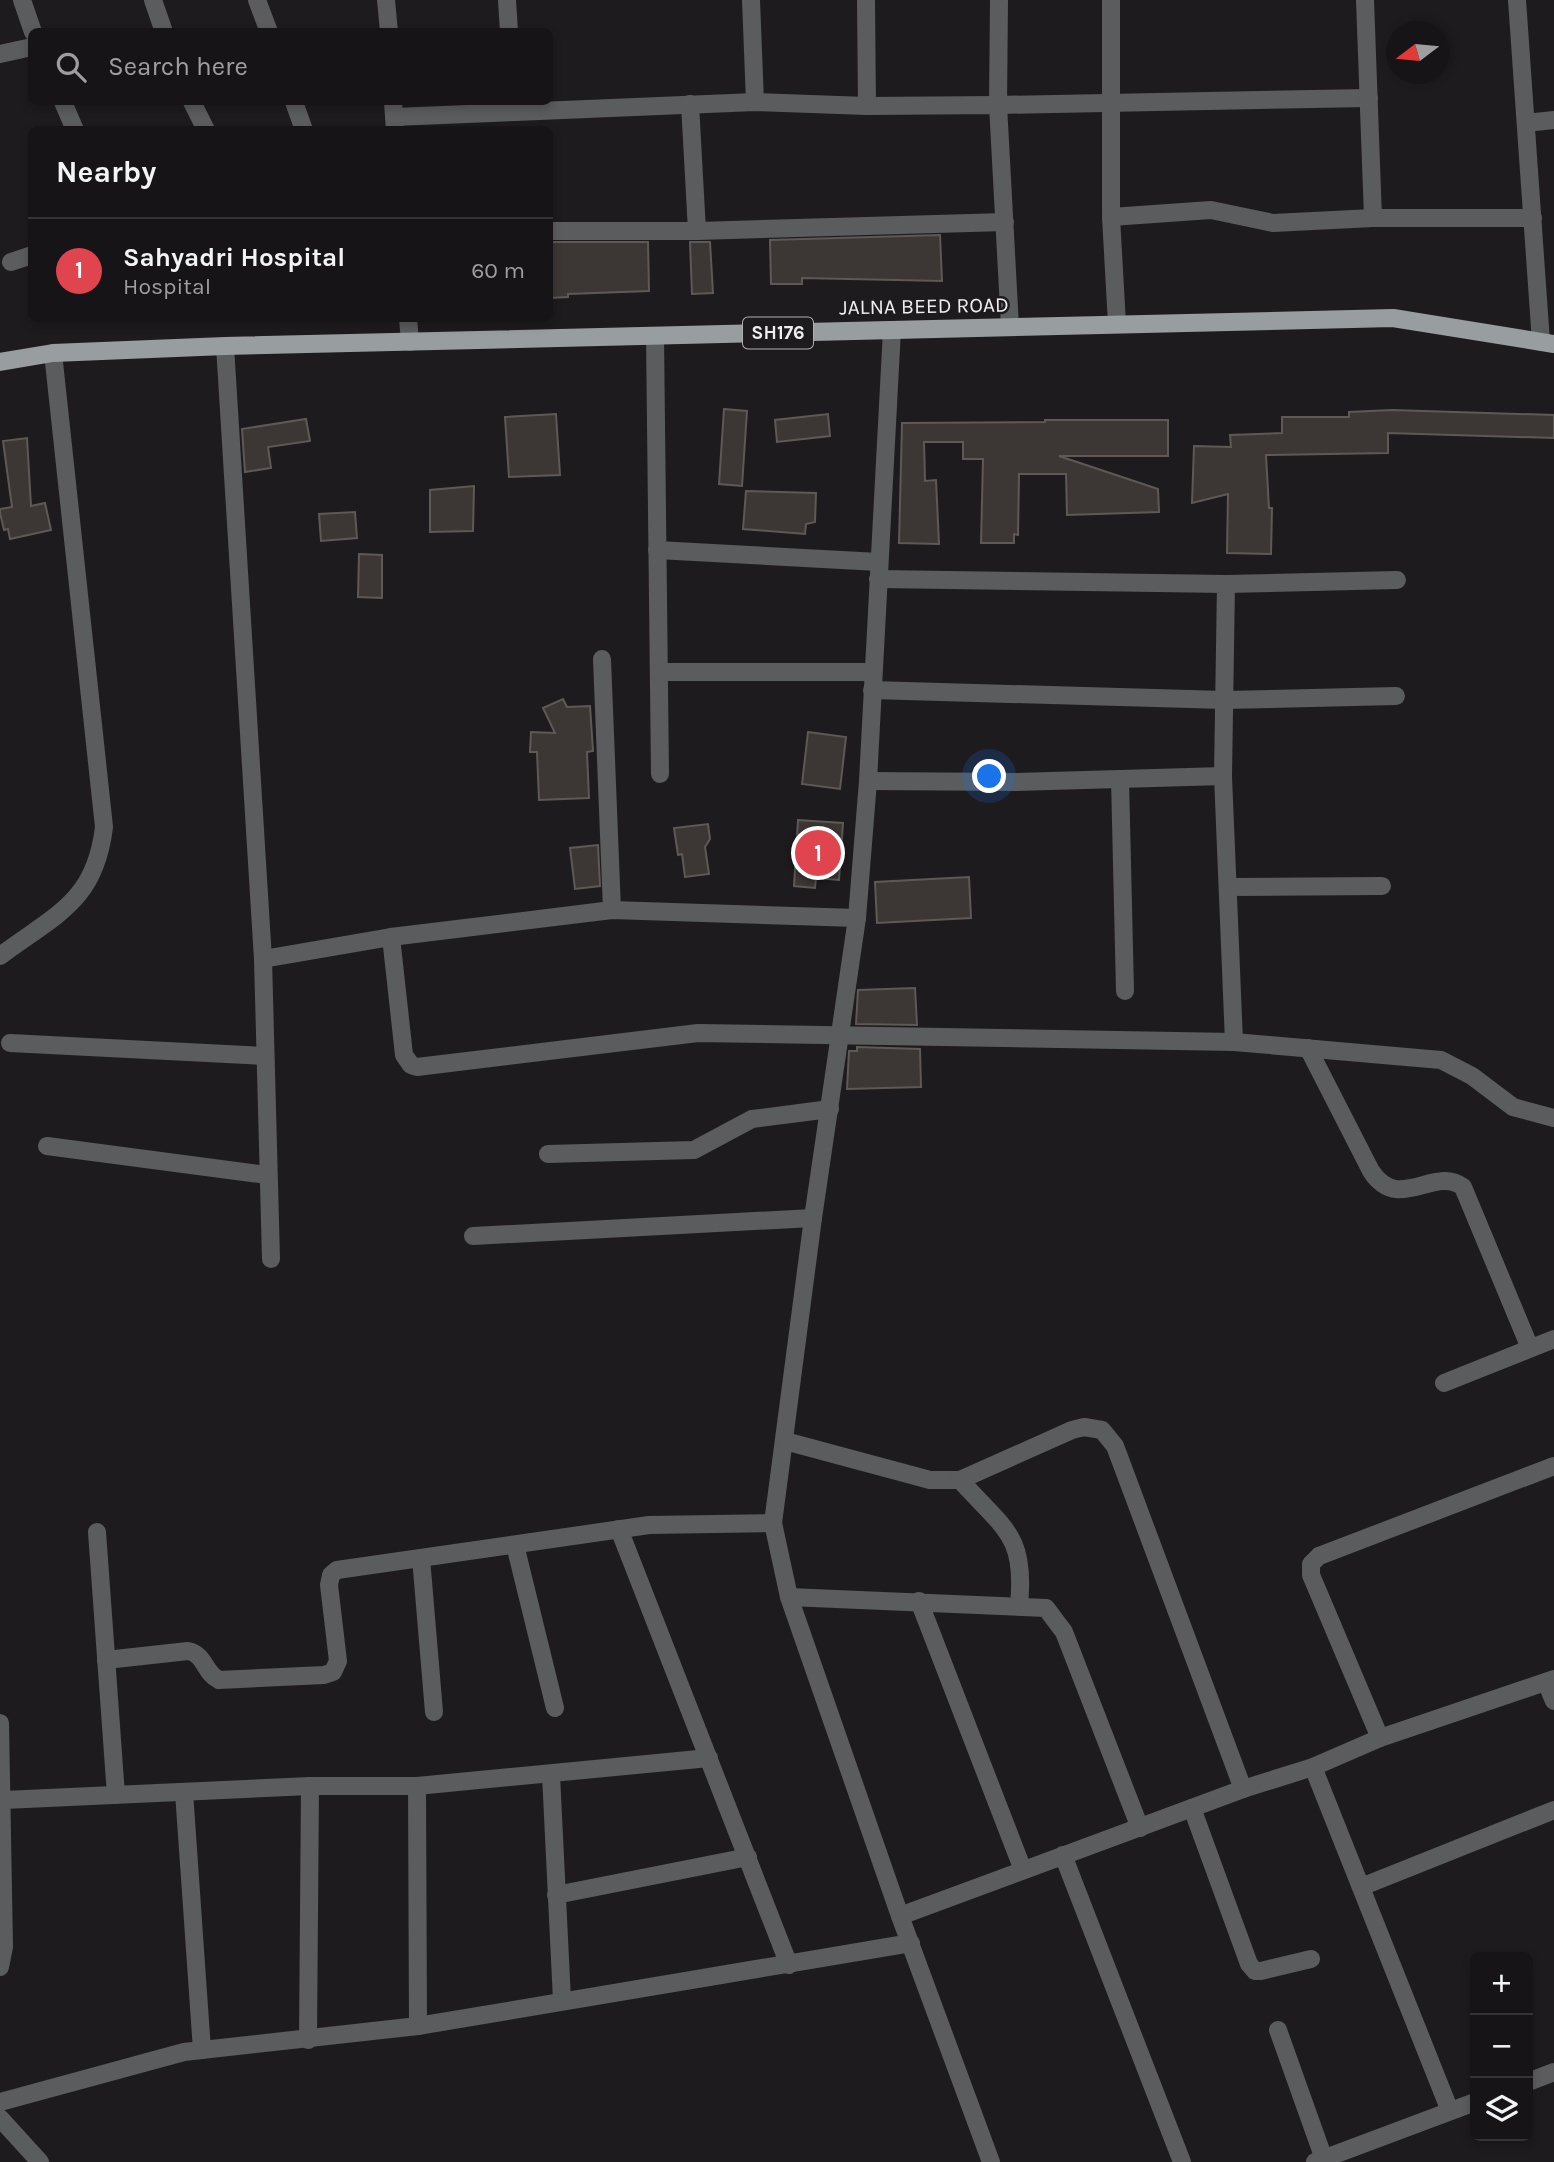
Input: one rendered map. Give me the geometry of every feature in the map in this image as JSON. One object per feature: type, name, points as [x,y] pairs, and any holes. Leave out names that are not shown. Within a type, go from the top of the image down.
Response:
[{"type":"main road","name":"JALNA BEED ROAD","points":[[0,362],[53,354],[225,346],[1393,318],[1548,343]]},
{"type":"street","points":[[22,0],[32,28]]},
{"type":"street","points":[[153,0],[163,28]]},
{"type":"street","points":[[257,0],[268,28]]},
{"type":"street","points":[[386,0],[389,28]]},
{"type":"street","points":[[507,0],[509,28]]},
{"type":"street","points":[[751,0],[755,102]]},
{"type":"street","points":[[866,0],[867,106]]},
{"type":"street","points":[[999,0],[998,105],[1010,327]]},
{"type":"street","points":[[1111,0],[1111,217],[1117,324]]},
{"type":"street","points":[[1365,0],[1373,218]]},
{"type":"street","points":[[1517,0],[1533,218],[1548,343]]},
{"type":"street","points":[[0,54],[28,48]]},
{"type":"street","points":[[393,121],[514,107],[755,102],[867,106],[998,105],[1369,98]]},
{"type":"street","points":[[690,104],[697,231]]},
{"type":"street","points":[[64,105],[73,126]]},
{"type":"street","points":[[194,105],[204,126]]},
{"type":"street","points":[[295,105],[303,126]]},
{"type":"street","points":[[1526,123],[1554,120]]},
{"type":"street","points":[[1111,217],[1211,210],[1273,223],[1373,218],[1533,218]]},
{"type":"street","points":[[553,231],[697,231],[1005,222]]},
{"type":"street","points":[[11,262],[28,256]]},
{"type":"street","points":[[408,322],[410,342]]},
{"type":"street","points":[[892,330],[868,780],[857,918],[813,1218],[773,1523],[789,1597],[900,1916],[991,2162]]},
{"type":"street","points":[[655,336],[660,774]]},
{"type":"street","points":[[225,346],[263,959],[271,1259]]},
{"type":"street","points":[[0,956],[84,890],[97,866],[104,827],[53,354]]},
{"type":"street","points":[[657,551],[879,570],[1226,584],[1396,580]]},
{"type":"street","points":[[1226,584],[1223,776],[1234,1042]]},
{"type":"street","points":[[602,659],[612,910]]},
{"type":"street","points":[[659,672],[873,671]]},
{"type":"street","points":[[872,690],[1224,700],[1395,696]]},
{"type":"street","points":[[868,780],[1223,776]]},
{"type":"street","points":[[1119,779],[1125,991]]},
{"type":"street","points":[[1228,887],[1382,886]]},
{"type":"street","points":[[263,959],[391,937],[612,910],[857,918]]},
{"type":"street","points":[[391,937],[404,1055],[411,1065],[417,1067],[668,1035],[842,1034],[1234,1042],[1441,1060],[1472,1076],[1513,1107],[1554,1118]]},
{"type":"street","points":[[10,1043],[265,1056]]},
{"type":"street","points":[[1308,1048],[1371,1171],[1382,1185],[1396,1190],[1454,1182],[1463,1187],[1530,1348]]},
{"type":"street","points":[[548,1154],[694,1150],[752,1119],[830,1109]]},
{"type":"street","points":[[47,1146],[267,1175]]},
{"type":"street","points":[[473,1236],[813,1218]]},
{"type":"street","points":[[1444,1382],[1554,1339]]},
{"type":"street","points":[[785,1441],[930,1480],[960,1480],[1072,1430],[1094,1427],[1109,1435],[1243,1789]]},
{"type":"street","points":[[1380,1738],[1311,1575],[1311,1564],[1320,1556],[1554,1466]]},
{"type":"street","points":[[960,1480],[1011,1536],[1018,1549],[1022,1571],[1019,1605]]},
{"type":"street","points":[[106,1660],[188,1651],[200,1655],[210,1675],[219,1680],[329,1674],[337,1668],[338,1661],[331,1575],[342,1569],[649,1525],[773,1523]]},
{"type":"street","points":[[619,1530],[789,1965]]},
{"type":"street","points":[[97,1532],[116,1795]]},
{"type":"street","points":[[515,1545],[555,1708]]},
{"type":"street","points":[[421,1558],[434,1712]]},
{"type":"street","points":[[789,1597],[1046,1608],[1064,1632],[1140,1828]]},
{"type":"street","points":[[919,1601],[1023,1870]]},
{"type":"street","points":[[900,1916],[1243,1789],[1313,1767],[1380,1738],[1550,1680],[1554,1701]]},
{"type":"street","points":[[0,1723],[4,1800],[4,1947],[0,1967]]},
{"type":"street","points":[[4,1800],[310,1786],[417,1786],[709,1758]]},
{"type":"street","points":[[1313,1767],[1450,2111]]},
{"type":"street","points":[[551,1775],[562,2000]]},
{"type":"street","points":[[307,2039],[310,1786]]},
{"type":"street","points":[[417,1786],[418,2026]]},
{"type":"street","points":[[184,1792],[202,2050]]},
{"type":"street","points":[[1192,1808],[1249,1964],[1255,1971],[1311,1959]]},
{"type":"street","points":[[1361,1887],[1554,1810]]},
{"type":"street","points":[[1063,1855],[1182,2162]]},
{"type":"street","points":[[556,1895],[748,1857]]},
{"type":"street","points":[[0,2102],[165,2056],[418,2026],[911,1943]]},
{"type":"street","points":[[1278,2030],[1320,2160],[1470,2104]]},
{"type":"street","points":[[1533,2080],[1554,2072]]},
{"type":"street","points":[[0,2118],[40,2162]]},
{"type":"building","points":[[940,235],[942,281],[802,278],[802,284],[771,284],[770,240]]},
{"type":"building","points":[[553,242],[648,242],[649,291],[568,294],[568,297],[553,298]]},
{"type":"building","points":[[690,242],[710,242],[713,293],[692,294]]},
{"type":"building","points":[[724,409],[747,411],[742,486],[719,484]]},
{"type":"building","points":[[1392,410],[1554,415],[1554,438],[1388,433],[1388,453],[1266,455],[1269,508],[1272,508],[1271,554],[1227,553],[1228,494],[1192,503],[1194,446],[1231,447],[1230,435],[1282,433],[1282,417],[1349,417],[1349,412]]},
{"type":"building","points":[[556,414],[560,475],[509,477],[505,417]]},
{"type":"building","points":[[828,414],[830,436],[777,442],[775,420]]},
{"type":"building","points":[[306,419],[310,441],[268,447],[271,468],[245,472],[242,429]]},
{"type":"building","points":[[1168,420],[1168,456],[1059,456],[1158,489],[1159,512],[1067,515],[1066,474],[1019,474],[1018,535],[1014,534],[1014,543],[981,543],[983,459],[963,459],[963,442],[924,442],[925,481],[936,480],[939,544],[899,543],[902,423]]},
{"type":"building","points":[[27,438],[31,506],[45,503],[51,530],[10,539],[8,529],[4,530],[0,513],[0,509],[12,507],[3,441]]},
{"type":"building","points":[[474,486],[473,531],[430,532],[430,490]]},
{"type":"building","points":[[746,491],[816,493],[815,522],[806,524],[805,534],[743,529]]},
{"type":"building","points":[[355,512],[357,538],[321,541],[319,514]]},
{"type":"building","points":[[359,554],[382,555],[382,598],[358,597]]},
{"type":"building","points":[[563,699],[567,707],[590,706],[593,751],[587,752],[589,798],[539,800],[537,752],[530,752],[531,732],[555,733],[543,708]]},
{"type":"building","points":[[808,732],[846,737],[840,789],[802,784]]},
{"type":"building","points":[[798,820],[843,823],[839,880],[816,878],[815,888],[794,886]]},
{"type":"building","points":[[708,824],[710,839],[705,847],[709,874],[685,877],[682,854],[678,855],[674,828]]},
{"type":"building","points":[[598,845],[600,886],[575,889],[570,848]]},
{"type":"building","points":[[969,877],[971,918],[877,923],[875,882]]},
{"type":"building","points":[[915,988],[917,1025],[856,1024],[858,990]]},
{"type":"building","points":[[857,1047],[920,1049],[921,1087],[847,1089],[849,1051],[857,1051]]},
{"type":"place","name":"Sahyadri Hospital","points":[[818,853]]}]
